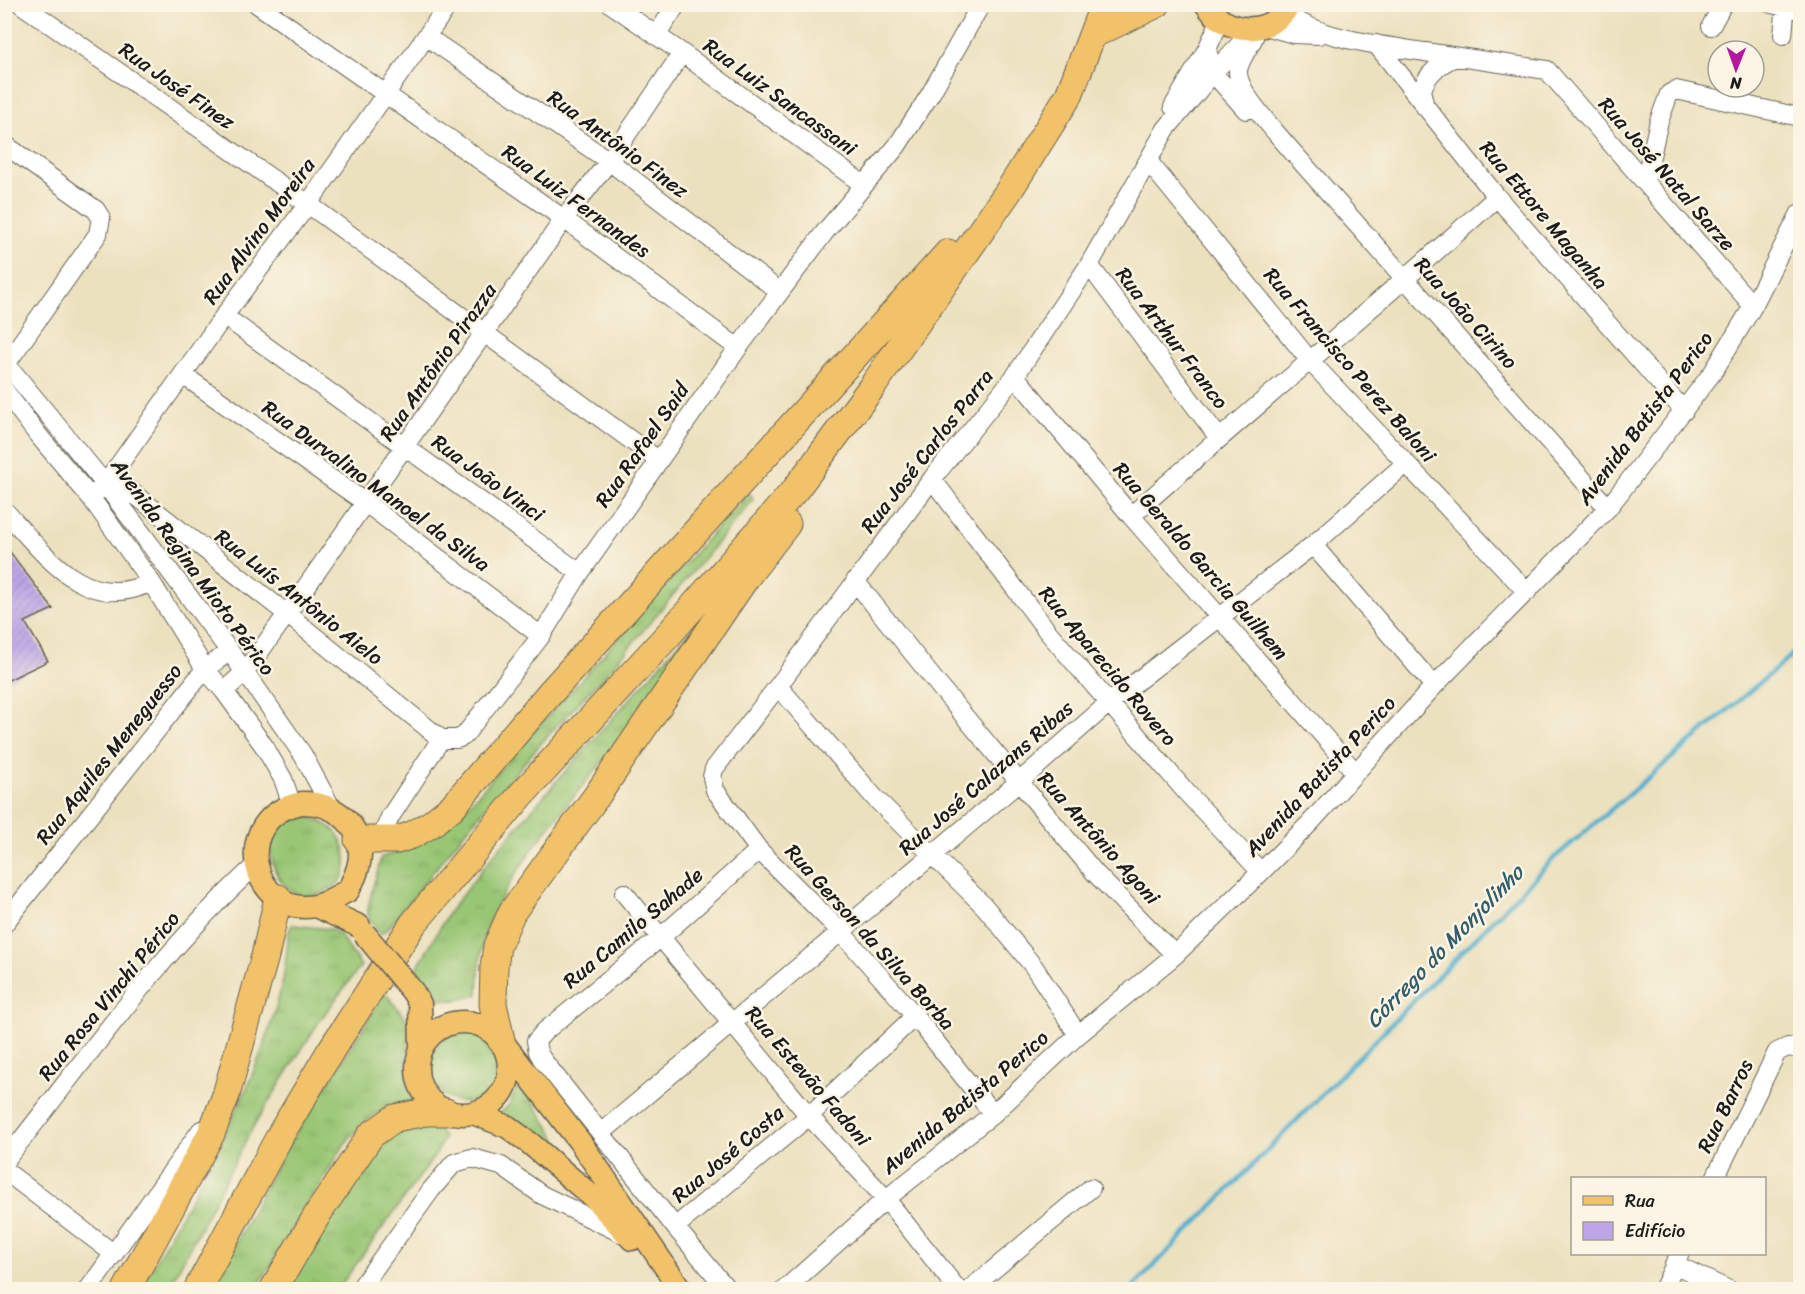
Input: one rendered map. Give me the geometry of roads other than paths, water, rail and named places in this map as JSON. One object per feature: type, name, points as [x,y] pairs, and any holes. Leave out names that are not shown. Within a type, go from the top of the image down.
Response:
[{"type":"highway","points":[[197,1290],[282,1132],[331,1050],[413,924],[522,794],[669,634],[795,490],[872,387],[1008,192],[1069,95],[1104,4]]},
{"type":"highway","points":[[1092,35],[1157,4]]},
{"type":"highway","points":[[369,840],[397,840],[412,835],[431,824],[452,807],[550,693],[852,358],[986,212],[1008,192]]},
{"type":"highway","points":[[501,1040],[494,1004],[494,968],[497,946],[512,912],[598,794],[747,576],[822,475],[872,387]]},
{"type":"highway","points":[[126,1290],[211,1134],[226,1095],[265,956],[278,898]]},
{"type":"highway","points":[[273,1290],[319,1212],[371,1135],[395,1118],[426,1112],[446,1112]]},
{"type":"main road","points":[[1213,13],[1242,29],[1258,28],[1288,9]]},
{"type":"main road","points":[[313,803],[332,809],[369,840],[360,854],[358,868],[348,891],[316,906],[303,907],[278,898],[263,883],[256,865],[256,845],[260,831],[279,810],[292,805],[313,803]]},
{"type":"main road","points":[[348,891],[362,929],[417,998],[454,1022]]},
{"type":"main road","points":[[316,906],[362,929]]},
{"type":"main road","points":[[417,998],[421,1047]]},
{"type":"main road","points":[[501,1040],[510,1063],[509,1079],[503,1093],[492,1105],[473,1113],[454,1114],[432,1104],[423,1092],[417,1077],[416,1062],[421,1047],[436,1030],[454,1022],[472,1022],[484,1026],[501,1040],[580,1142],[681,1290]]},
{"type":"main road","points":[[473,1113],[508,1127],[596,1199],[632,1239],[667,1290]]},
{"type":"street","name":"Rua José Finez","points":[[21,4],[308,204],[658,460]]},
{"type":"street","name":"Rua Luiz Fernandes","points":[[257,4],[564,219],[738,348]]},
{"type":"street","name":"Rua Alvino Moreira","points":[[91,498],[108,480],[224,316],[308,204],[449,4]]},
{"type":"street","name":"Rua Luiz Sancassani","points":[[611,4],[864,185]]},
{"type":"street","points":[[656,36],[677,4]]},
{"type":"street","name":"Rua Rafael Said","points":[[441,739],[457,739],[464,736],[541,636],[580,573],[738,348],[864,185],[897,146],[931,93],[981,4]]},
{"type":"street","points":[[1711,26],[1723,4]]},
{"type":"street","points":[[1783,35],[1785,7]]},
{"type":"street","points":[[1288,9],[1306,25],[1341,37],[1376,45],[1457,57]]},
{"type":"street","name":"Rua José Carlos Parra","points":[[1166,129],[1174,105],[1207,49],[1213,13]]},
{"type":"street","points":[[1290,149],[1248,97],[1239,83],[1238,69],[1258,28],[1294,34],[1341,37]]},
{"type":"street","name":"Rua José Carlos Parra","points":[[715,790],[712,777],[714,769],[932,478],[1015,376],[1089,265],[1166,129],[1213,73],[1258,28]]},
{"type":"street","name":"Rua Antônio Finez","points":[[427,37],[609,161],[780,292]]},
{"type":"street","name":"Rua Ettore Maganha","points":[[1376,45],[1497,197],[1684,411]]},
{"type":"street","points":[[1207,49],[1213,73],[1248,112],[1290,149]]},
{"type":"street","name":"Rua Antônio Pirazza","points":[[224,691],[244,672],[287,614],[564,219],[609,161],[682,53]]},
{"type":"street","points":[[1425,107],[1422,92],[1427,79],[1444,61],[1457,57]]},
{"type":"street","name":"Rua José Natal Sarze","points":[[1457,57],[1547,70],[1753,306]]},
{"type":"street","points":[[1645,182],[1659,121],[1669,94],[1676,90],[1800,117]]},
{"type":"street","points":[[4,144],[96,210],[101,218],[98,234],[5,364]]},
{"type":"street","name":"Rua João Cirino","points":[[1290,149],[1608,508]]},
{"type":"street","name":"Rua Francisco Perez Baloni","points":[[1148,161],[1311,362],[1527,592]]},
{"type":"street","points":[[1131,516],[1219,438],[1406,280],[1497,197]]},
{"type":"street","name":"Avenida Batista Perico","points":[[784,1290],[886,1199],[993,1114],[1078,1035],[1175,955],[1262,872],[1434,686],[1608,508],[1713,372],[1753,306],[1800,213]]},
{"type":"street","name":"Rua Arthur Franco","points":[[1089,265],[1219,438]]},
{"type":"street","name":"Rua João Vinci","points":[[224,316],[580,573]]},
{"type":"street","name":"Avenida Regina Mioto Périco","points":[[5,364],[108,480],[176,582],[303,755],[332,809]]},
{"type":"street","name":"Rua Durvalino Manoel da Silva","points":[[183,375],[366,503],[541,636]]},
{"type":"street","name":"Rua Geraldo Garcia Guilhem","points":[[1015,376],[1131,516],[1355,772]]},
{"type":"street","name":"Avenida Regina Mioto Périco","points":[[4,390],[91,498],[155,589],[205,669],[264,746],[283,778],[292,805]]},
{"type":"street","name":"Rua José Calazans Ribas","points":[[601,1133],[1019,782],[1109,703],[1313,545],[1405,464]]},
{"type":"street","name":"Rua Aparecido Rovero","points":[[932,478],[1048,632],[1187,793],[1262,872]]},
{"type":"street","name":"Rua Luís Antônio Aielo","points":[[108,480],[287,614],[441,739]]},
{"type":"street","points":[[4,510],[61,571],[92,589],[120,592],[155,589],[176,582]]},
{"type":"street","points":[[1313,545],[1434,686]]},
{"type":"street","name":"Rua Antônio Agoni","points":[[855,581],[1095,873],[1175,955]]},
{"type":"street","name":"Rua Aquiles Meneguesso","points":[[4,924],[205,669],[229,652]]},
{"type":"street","points":[[778,686],[874,797],[992,915],[1034,967],[1078,1035]]},
{"type":"street","points":[[369,840],[390,817],[441,739]]},
{"type":"street","name":"Rua Gerson da Silva Borba","points":[[715,790],[759,850],[841,932],[915,1016],[993,1114]]},
{"type":"street","name":"Rua Camilo Sahade","points":[[601,1133],[542,1059],[536,1041],[545,1031],[660,938],[759,850]]},
{"type":"street","name":"Rua Rosa Vinchi Périco","points":[[4,1162],[165,959],[221,897],[256,865]]},
{"type":"street","name":"Rua Estevão Fadoni","points":[[624,893],[809,1116],[886,1199],[958,1290]]},
{"type":"street","name":"Rua José Costa","points":[[675,1227],[809,1116],[915,1016]]},
{"type":"street","name":"Rua Barros","points":[[1716,1177],[1777,1052],[1788,1047],[1800,1049]]},
{"type":"street","points":[[88,1290],[226,1095]]},
{"type":"street","points":[[601,1133],[728,1290]]},
{"type":"street","points":[[358,1290],[431,1190],[454,1163],[472,1158],[501,1166],[542,1195],[632,1239]]},
{"type":"street","points":[[4,1170],[114,1254]]},
{"type":"street","points":[[969,1290],[1091,1188]]},
{"type":"street","points":[[1663,1290],[1677,1259],[1729,1290]]},
{"type":"waterway","name":"Córrego do Monjolinho","points":[[1130,1290],[1554,858],[1789,658],[1800,645]]}]
